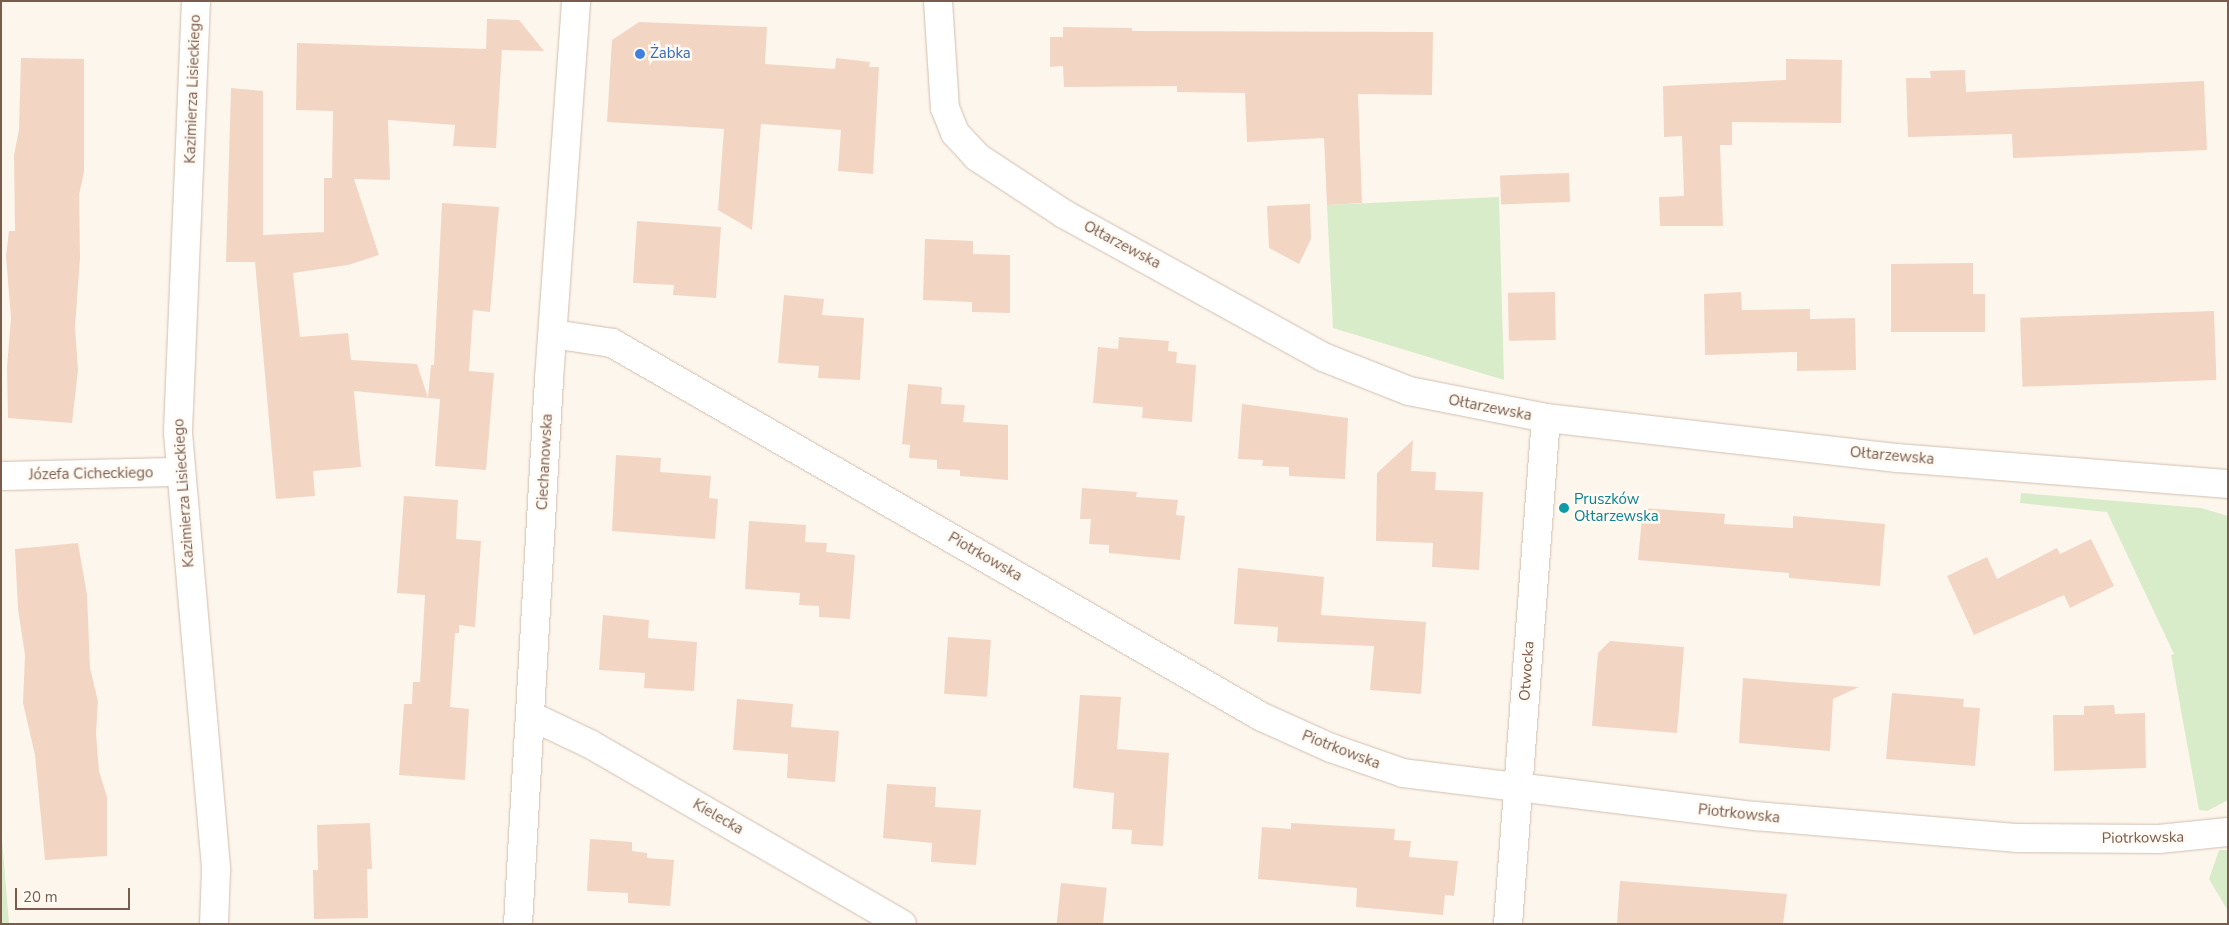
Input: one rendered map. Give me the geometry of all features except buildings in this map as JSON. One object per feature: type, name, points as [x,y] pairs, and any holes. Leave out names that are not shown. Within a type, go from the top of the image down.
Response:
[{"type":"street","name":"Kazimierza Lisieckiego","points":[[196,1],[178,433],[216,870],[214,924]]},
{"type":"street","name":"Ciechanowska","points":[[518,924],[553,334],[576,1]]},
{"type":"street","name":"Ołtarzewska","points":[[938,1],[944,108],[955,133],[977,157],[1064,214],[1323,357],[1408,390],[1458,403],[1546,418],[1898,458],[2228,484]]},
{"type":"street","name":"Piotrkowska","points":[[553,334],[612,343],[1262,717],[1331,748],[1403,774],[1755,816],[2018,838],[2159,840],[2228,832]]},
{"type":"street","name":"Otwocka","points":[[1508,924],[1546,418]]},
{"type":"street","name":"Józefa Cicheckiego","points":[[1,476],[180,472]]},
{"type":"street","name":"Kielecka","points":[[531,716],[590,744],[902,924]]},
{"type":"green space","points":[[1499,197],[1504,380],[1333,328],[1327,205]]},
{"type":"green space","points":[[2021,493],[2201,508],[2228,516],[2228,800],[2207,811],[2199,810],[2171,655],[2174,654],[2107,512],[2020,503]]},
{"type":"green space","points":[[1,828],[9,924],[1,924]]},
{"type":"green space","points":[[2219,850],[2228,850],[2228,911],[2209,879]]},
{"type":"place","name":"Żabka","points":[[640,54]]},
{"type":"place","name":"Pruszków Ołtarzewska","points":[[1564,508]]}]
